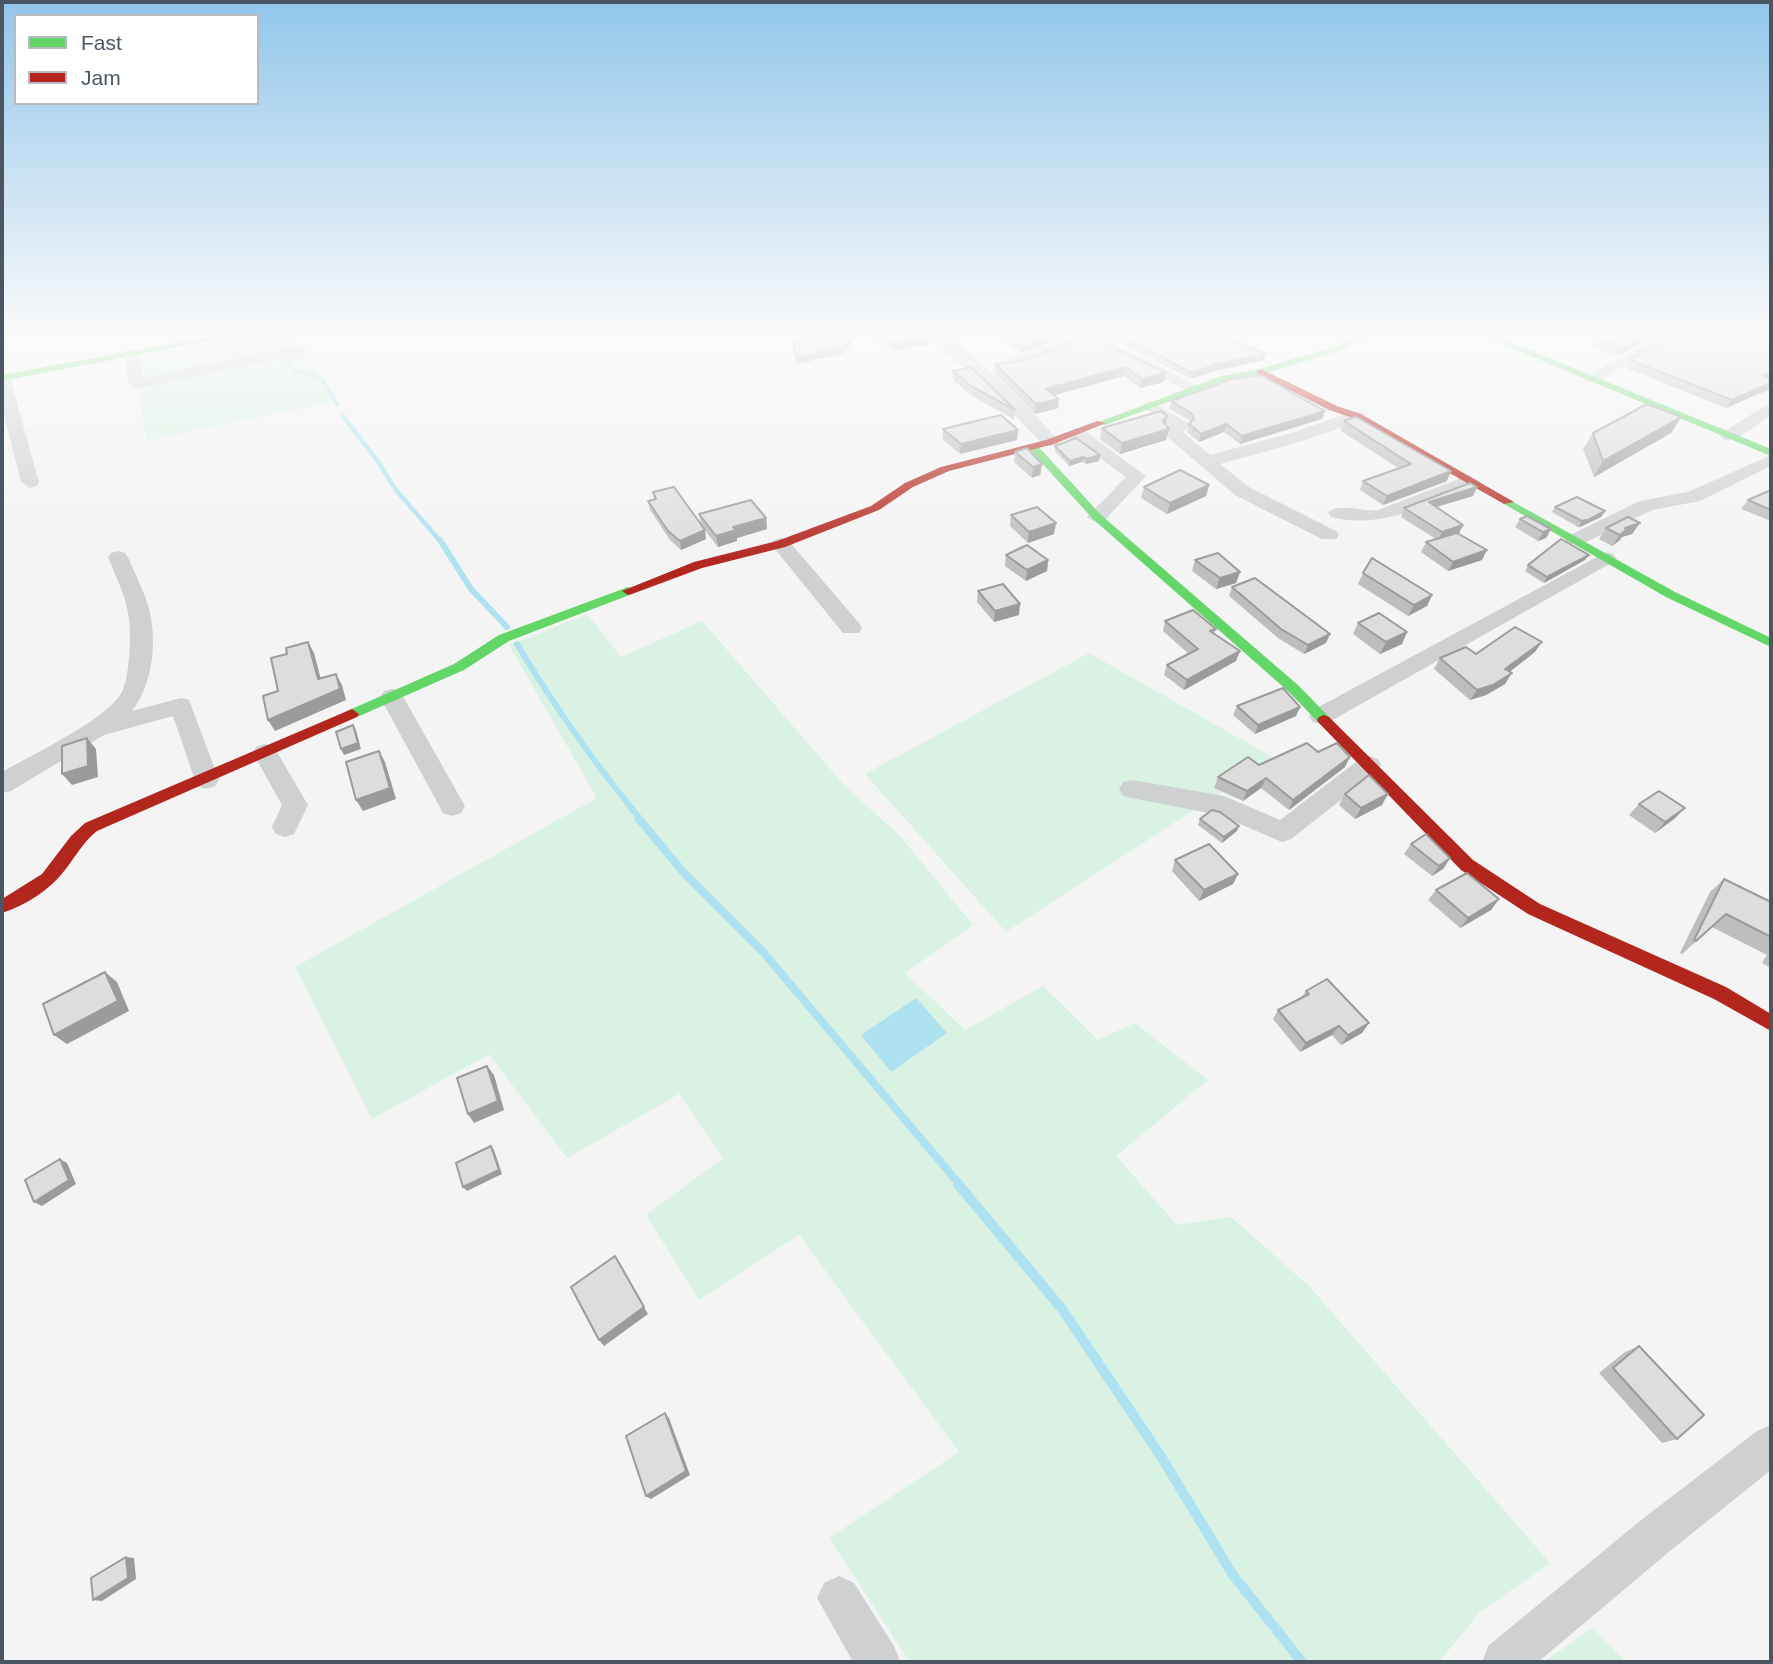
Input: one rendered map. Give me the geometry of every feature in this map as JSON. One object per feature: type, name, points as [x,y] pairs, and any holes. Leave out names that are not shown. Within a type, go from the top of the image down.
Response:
[{"type":"main road","points":[[2,906],[29,893],[48,879],[60,865],[75,839],[91,827],[459,667],[504,638],[698,565],[781,544],[875,508],[909,485],[945,469],[1051,442],[1147,407]]},
{"type":"main road","points":[[1331,407],[1357,416],[1606,558],[1742,631],[1771,643]]},
{"type":"main road","points":[[1659,407],[1729,436],[1771,458]]},
{"type":"main road","points":[[1033,447],[1097,517],[1286,682],[1467,864],[1534,909],[1720,993],[1771,1023]]},
{"type":"street","points":[[8,407],[23,474]]},
{"type":"street","points":[[1021,407],[1051,442]]},
{"type":"street","points":[[1150,407],[1181,426],[1172,432],[1242,491],[1329,536]]},
{"type":"street","points":[[1642,407],[1771,458]]},
{"type":"street","points":[[1729,436],[1771,407]]},
{"type":"street","points":[[1206,462],[1297,437],[1357,416]]},
{"type":"street","points":[[1076,433],[1137,476],[1097,517]]},
{"type":"street","points":[[1575,540],[1647,505],[1693,497],[1771,458]]},
{"type":"street","points":[[1338,513],[1367,517],[1382,515],[1469,481]]},
{"type":"street","points":[[781,544],[851,628]]},
{"type":"street","points":[[2,784],[96,729],[123,707],[133,694],[138,676],[141,634],[139,612],[118,556]]},
{"type":"street","points":[[1321,716],[1606,558]]},
{"type":"street","points":[[392,697],[452,806]]},
{"type":"street","points":[[96,729],[181,706],[206,779]]},
{"type":"street","points":[[265,753],[295,805],[285,827]]},
{"type":"street","points":[[1132,789],[1224,806],[1282,832],[1370,765]]},
{"type":"street","points":[[1504,1662],[1655,1536],[1771,1445]]},
{"type":"street","points":[[839,1598],[878,1662]]},
{"type":"green space","points":[[141,407],[308,407],[146,441]]},
{"type":"green space","points":[[587,614],[621,657],[702,621],[844,785],[900,836],[973,925],[905,973],[965,1030],[1043,986],[1098,1040],[1135,1023],[1208,1080],[1116,1156],[1177,1225],[1231,1217],[1309,1286],[1550,1563],[1479,1613],[1439,1662],[910,1662],[829,1538],[959,1452],[799,1235],[699,1300],[646,1215],[723,1158],[679,1094],[567,1158],[489,1054],[372,1119],[295,967],[597,798],[509,645]]},
{"type":"green space","points":[[1089,653],[1274,758],[1006,932],[865,774]]},
{"type":"green space","points":[[1593,1628],[1626,1662],[1543,1662]]},
{"type":"water","points":[[916,998],[947,1033],[891,1072],[861,1035]]},
{"type":"building","points":[[1180,407],[1317,407],[1325,411],[1242,436],[1226,424],[1201,434],[1189,424],[1194,419],[1191,413]]},
{"type":"building","points":[[1642,407],[1654,407],[1681,417],[1603,461],[1593,433]]},
{"type":"building","points":[[1161,411],[1167,416],[1163,421],[1169,429],[1122,443],[1102,428]]},
{"type":"building","points":[[1001,415],[1018,430],[961,444],[943,429]]},
{"type":"building","points":[[1356,417],[1451,471],[1387,496],[1363,481],[1411,464],[1344,421]]},
{"type":"building","points":[[1076,438],[1100,455],[1070,461],[1055,446]]},
{"type":"building","points":[[1027,448],[1042,464],[1033,467],[1015,452]]},
{"type":"building","points":[[1180,470],[1209,485],[1170,503],[1144,487]]},
{"type":"building","points":[[1470,483],[1477,487],[1429,502],[1463,525],[1442,532],[1404,508]]},
{"type":"building","points":[[674,487],[705,530],[680,541],[668,531],[648,501],[656,499],[653,492]]},
{"type":"building","points":[[1771,490],[1771,510],[1748,500]]},
{"type":"building","points":[[1577,497],[1605,511],[1584,522],[1585,520],[1582,521],[1555,507]]},
{"type":"building","points":[[751,500],[766,518],[733,527],[736,530],[716,536],[699,514]]},
{"type":"building","points":[[1037,507],[1056,523],[1029,532],[1011,515]]},
{"type":"building","points":[[1527,516],[1551,529],[1543,532],[1520,519]]},
{"type":"building","points":[[1628,517],[1640,523],[1625,528],[1627,529],[1620,535],[1606,528]]},
{"type":"building","points":[[1457,533],[1487,550],[1453,562],[1426,542]]},
{"type":"building","points":[[1561,539],[1589,555],[1547,577],[1528,565]]},
{"type":"building","points":[[1027,545],[1048,560],[1027,570],[1006,555]]},
{"type":"building","points":[[1218,553],[1240,572],[1220,578],[1195,560]]},
{"type":"building","points":[[1372,558],[1432,595],[1414,605],[1363,573]]},
{"type":"building","points":[[1255,578],[1330,634],[1308,645],[1281,629],[1232,587]]},
{"type":"building","points":[[1003,584],[1020,604],[995,611],[978,591]]},
{"type":"building","points":[[1193,610],[1216,629],[1210,631],[1240,651],[1187,680],[1167,665],[1198,649],[1165,621]]},
{"type":"building","points":[[1379,613],[1407,632],[1386,642],[1358,623]]},
{"type":"building","points":[[1515,627],[1542,642],[1505,669],[1512,673],[1493,685],[1477,690],[1440,658],[1466,647],[1476,654]]},
{"type":"building","points":[[308,642],[318,679],[336,674],[340,689],[268,720],[263,696],[278,691],[271,658],[287,654],[286,648]]},
{"type":"building","points":[[1283,688],[1300,707],[1258,725],[1237,706]]},
{"type":"building","points":[[353,725],[358,743],[341,749],[336,732]]},
{"type":"building","points":[[87,738],[88,766],[62,774],[62,746]]},
{"type":"building","points":[[1307,743],[1318,752],[1337,743],[1350,757],[1293,800],[1266,778],[1247,791],[1218,777],[1248,757],[1259,765]]},
{"type":"building","points":[[379,751],[390,788],[356,800],[346,762]]},
{"type":"building","points":[[1369,775],[1388,794],[1361,808],[1345,794]]},
{"type":"building","points":[[1659,791],[1685,808],[1665,822],[1639,804]]},
{"type":"building","points":[[1212,810],[1220,812],[1239,826],[1224,837],[1200,819]]},
{"type":"building","points":[[1426,834],[1450,858],[1439,866],[1411,844]]},
{"type":"building","points":[[1209,844],[1238,874],[1204,890],[1175,860]]},
{"type":"building","points":[[1467,873],[1499,899],[1468,918],[1436,890]]},
{"type":"building","points":[[1724,879],[1771,902],[1771,937],[1726,914],[1694,940]]},
{"type":"building","points":[[105,972],[118,1001],[54,1035],[43,1004]]},
{"type":"building","points":[[1327,979],[1369,1023],[1348,1035],[1339,1026],[1306,1043],[1278,1010],[1309,994],[1306,991]]},
{"type":"building","points":[[487,1066],[498,1101],[468,1114],[457,1078]]},
{"type":"building","points":[[491,1146],[499,1170],[463,1187],[456,1163]]},
{"type":"building","points":[[60,1159],[69,1180],[34,1202],[25,1180]]},
{"type":"building","points":[[615,1256],[644,1307],[599,1340],[571,1287]]},
{"type":"building","points":[[1639,1346],[1704,1415],[1677,1439],[1613,1368]]},
{"type":"building","points":[[665,1413],[686,1471],[646,1496],[626,1436]]},
{"type":"building","points":[[126,1557],[128,1578],[93,1600],[91,1578]]},
{"type":"waterway","points":[[342,415],[377,460],[396,490],[441,542]]},
{"type":"waterway","points":[[440,540],[471,589],[507,627]]},
{"type":"waterway","points":[[517,644],[576,734],[641,820]]},
{"type":"waterway","points":[[639,819],[684,873],[763,952],[960,1185]]},
{"type":"waterway","points":[[958,1184],[1062,1309],[1160,1455],[1233,1575],[1302,1662]]},
{"type":"traffic: fast","points":[[1101,423],[1146,407]]},
{"type":"traffic: fast","points":[[1658,407],[1771,453]]},
{"type":"traffic: fast","points":[[1033,447],[1097,517],[1294,689],[1324,720]]},
{"type":"traffic: fast","points":[[1508,502],[1670,595],[1771,643]]},
{"type":"traffic: fast","points":[[352,714],[459,667],[504,638],[628,591]]},
{"type":"traffic: jam","points":[[1330,407],[1357,416],[1508,502]]},
{"type":"traffic: jam","points":[[628,591],[698,565],[781,544],[875,508],[909,485],[945,469],[1050,442],[1101,423]]},
{"type":"traffic: jam","points":[[2,906],[26,894],[48,878],[91,827],[352,714]]},
{"type":"traffic: jam","points":[[1324,720],[1467,865],[1534,909],[1720,993],[1771,1023]]}]
